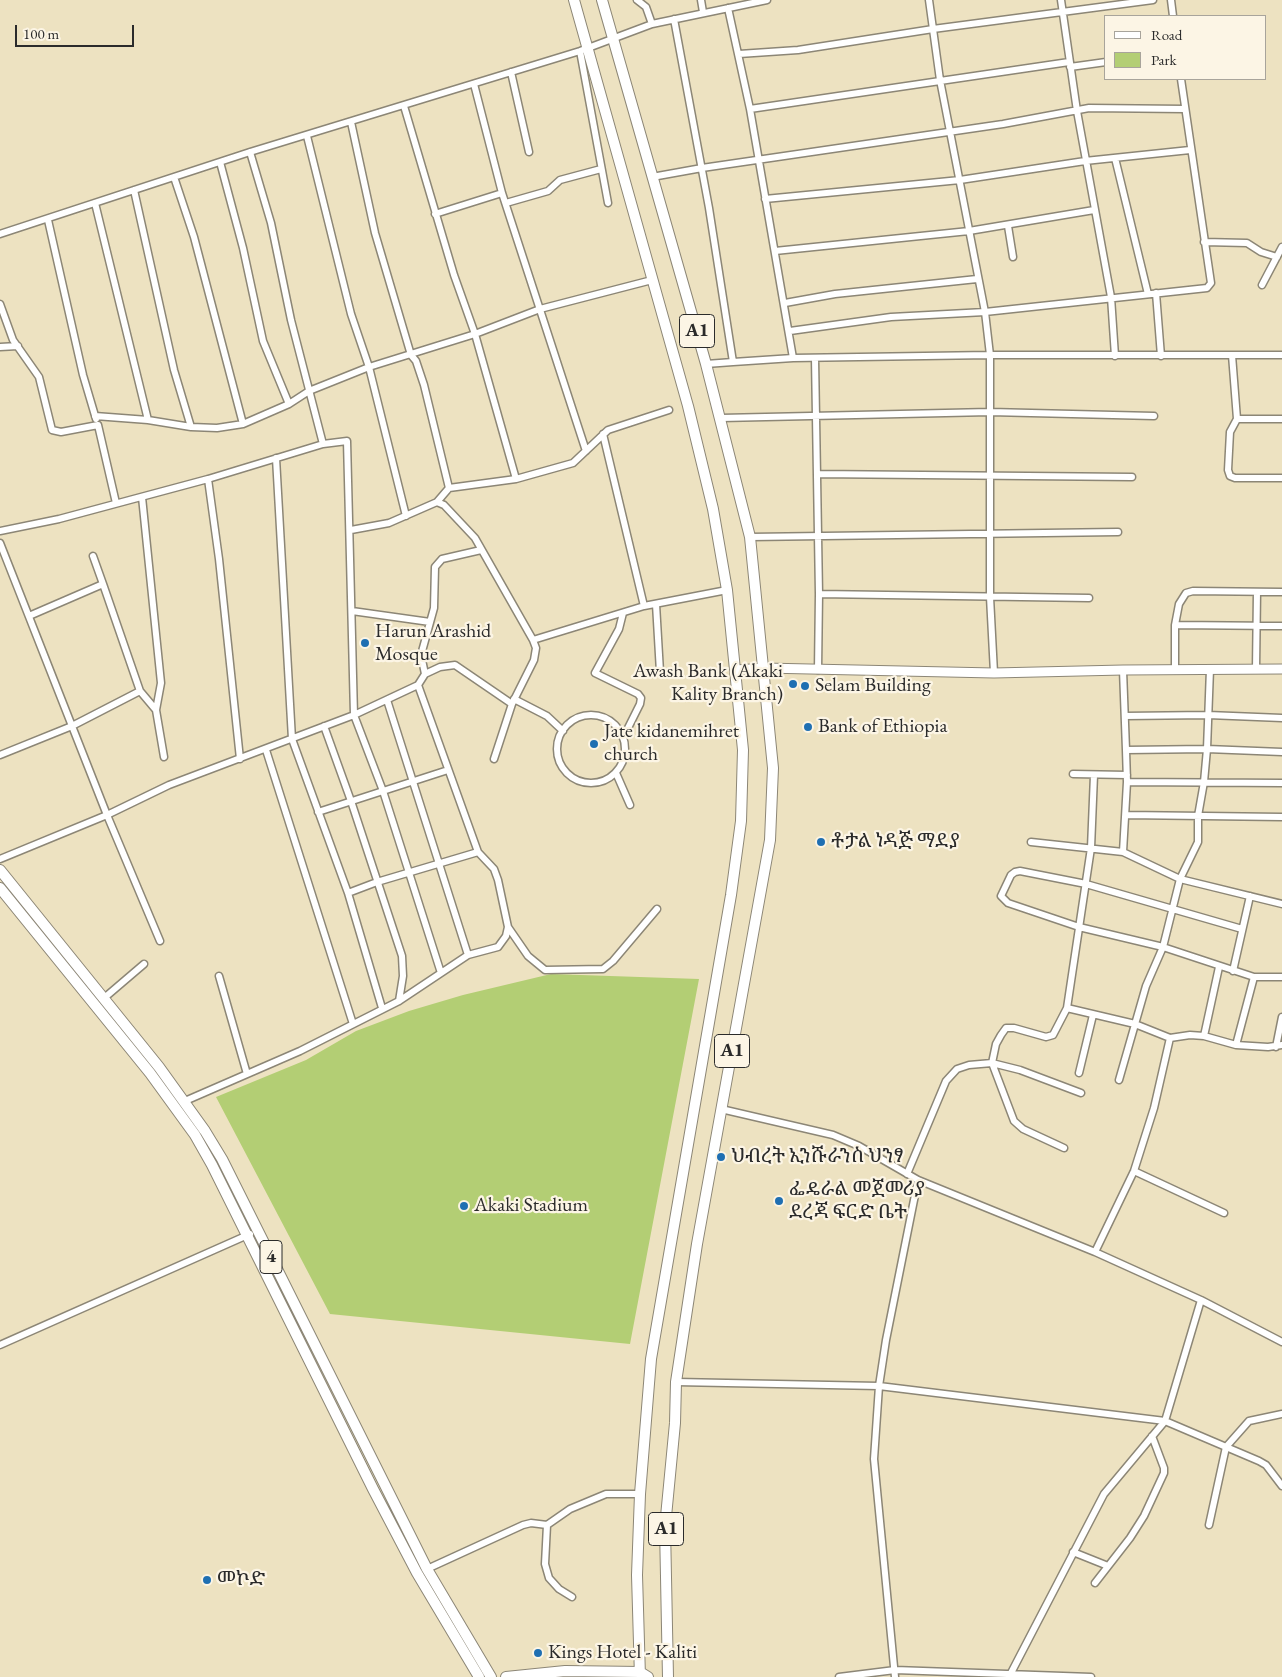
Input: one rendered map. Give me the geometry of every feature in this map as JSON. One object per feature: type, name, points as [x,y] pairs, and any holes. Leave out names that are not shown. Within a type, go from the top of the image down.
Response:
[{"type":"main road","name":"A1","points":[[574,0],[584,50],[688,406],[713,509],[727,590],[743,750],[741,821],[731,894],[651,1359],[640,1494],[637,1575],[642,1675]]},
{"type":"main road","name":"A1","points":[[602,0],[721,418],[750,537],[773,768],[770,840],[755,931],[721,1109],[676,1382],[675,1423],[666,1527],[668,1677]]},
{"type":"main road","name":"4","points":[[0,870],[185,1101],[222,1159],[427,1569],[491,1677]]},
{"type":"main road","points":[[0,888],[175,1106],[212,1165],[373,1490],[417,1573],[478,1677]]},
{"type":"main road","points":[[506,1677],[565,1671],[642,1675]]},
{"type":"street","points":[[637,0],[646,7],[652,24]]},
{"type":"street","points":[[701,0],[703,12]]},
{"type":"street","points":[[0,234],[48,220],[250,152],[584,50],[652,24],[754,1],[767,0]]},
{"type":"street","points":[[929,0],[940,80],[977,279],[985,312],[990,355],[990,597],[994,673]]},
{"type":"street","points":[[1061,0],[1085,161],[1111,297],[1115,356]]},
{"type":"street","points":[[739,54],[784,52],[933,29],[1153,0]]},
{"type":"street","points":[[1171,0],[1173,15]]},
{"type":"street","points":[[728,8],[750,109],[790,331],[793,358]]},
{"type":"street","points":[[674,19],[728,316],[733,362]]},
{"type":"street","points":[[584,50],[601,170],[608,203]]},
{"type":"street","points":[[750,109],[940,80],[1104,62]]},
{"type":"street","points":[[511,72],[529,152]]},
{"type":"street","points":[[790,331],[891,317],[985,312],[1207,288],[1210,286],[1181,80]]},
{"type":"street","points":[[474,84],[502,193],[586,451]]},
{"type":"street","points":[[404,106],[436,214],[475,334],[516,480]]},
{"type":"street","points":[[652,177],[758,159],[950,132],[1089,108],[1185,109]]},
{"type":"street","points":[[351,122],[375,233],[411,355],[416,361],[424,385],[449,488]]},
{"type":"street","points":[[307,136],[351,314],[369,367],[406,516]]},
{"type":"street","points":[[765,199],[960,180],[1085,161],[1190,150]]},
{"type":"street","points":[[250,152],[271,223],[291,320],[323,444]]},
{"type":"street","points":[[1115,158],[1148,294]]},
{"type":"street","points":[[220,162],[243,248],[264,342],[289,404]]},
{"type":"street","points":[[506,204],[548,191],[560,180],[601,170]]},
{"type":"street","points":[[174,177],[194,237],[243,424]]},
{"type":"street","points":[[134,190],[174,370],[191,427]]},
{"type":"street","points":[[436,214],[502,193]]},
{"type":"street","points":[[95,203],[148,420]]},
{"type":"street","points":[[775,251],[1008,226],[1094,210]]},
{"type":"street","points":[[48,220],[81,367],[98,425],[116,503]]},
{"type":"street","points":[[1008,226],[1013,257]]},
{"type":"street","points":[[1204,242],[1247,244],[1261,252],[1277,257]]},
{"type":"street","points":[[1262,285],[1282,247]]},
{"type":"street","points":[[785,303],[835,294],[977,279]]},
{"type":"street","points":[[95,416],[148,420],[191,427],[217,428],[243,424],[289,404],[309,391],[369,367],[475,334],[540,309],[652,280]]},
{"type":"street","points":[[1156,294],[1161,356]]},
{"type":"street","points":[[0,304],[13,340],[39,377],[52,430],[56,433],[98,425]]},
{"type":"street","points":[[0,347],[18,346]]},
{"type":"street","points":[[706,364],[793,358],[990,355],[1282,355]]},
{"type":"street","points":[[1232,355],[1237,419],[1230,432],[1228,470],[1230,476],[1235,478],[1282,478]]},
{"type":"street","points":[[815,358],[819,594],[818,670]]},
{"type":"street","points":[[351,530],[389,523],[406,516],[436,502],[449,488],[516,480],[573,462],[603,434],[616,427],[669,410]]},
{"type":"street","points":[[721,418],[990,412],[1154,416]]},
{"type":"street","points":[[1237,419],[1282,419]]},
{"type":"street","points":[[603,434],[644,606]]},
{"type":"street","points":[[0,531],[59,519],[142,497],[323,444],[342,440],[348,441],[354,715],[383,791],[410,872],[440,973]]},
{"type":"street","points":[[276,458],[292,739],[348,893],[382,1008]]},
{"type":"street","points":[[817,474],[1132,477]]},
{"type":"street","points":[[208,479],[219,559],[240,759]]},
{"type":"street","points":[[142,497],[161,683],[156,710],[164,757]]},
{"type":"street","points":[[436,502],[451,511],[469,529],[536,648],[534,660],[513,701],[494,759]]},
{"type":"street","points":[[750,537],[1118,532]]},
{"type":"street","points":[[0,543],[107,815],[160,941]]},
{"type":"street","points":[[425,674],[421,655],[434,608],[435,566],[438,562],[481,550]]},
{"type":"street","points":[[93,556],[140,691],[156,710]]},
{"type":"street","points":[[29,616],[103,584]]},
{"type":"street","points":[[533,640],[644,606],[727,590]]},
{"type":"street","points":[[1175,669],[1175,625],[1179,604],[1186,594],[1193,591],[1282,592]]},
{"type":"street","points":[[1256,669],[1257,592]]},
{"type":"street","points":[[819,594],[1089,598]]},
{"type":"street","points":[[656,604],[660,672]]},
{"type":"street","points":[[352,611],[430,622]]},
{"type":"street","points":[[623,613],[621,625],[595,673],[599,677],[638,694],[641,698],[640,704],[623,738]]},
{"type":"street","points":[[1175,625],[1282,626]]},
{"type":"street","points":[[0,859],[107,815],[170,785],[354,715],[418,686],[425,674],[440,667],[455,665],[513,701],[547,716],[563,731]]},
{"type":"street","points":[[736,670],[764,668],[994,673],[1282,669]]},
{"type":"street","points":[[1119,1080],[1146,986],[1164,947],[1180,879],[1198,842],[1198,816],[1207,749],[1210,669]]},
{"type":"street","points":[[1123,852],[1127,782],[1124,670]]},
{"type":"street","points":[[418,686],[478,852],[494,869],[508,927],[528,956],[545,970],[603,969],[613,961],[657,909]]},
{"type":"street","points":[[0,755],[72,726],[140,691]]},
{"type":"street","points":[[387,700],[441,863],[468,955]]},
{"type":"street","points":[[1126,716],[1208,715],[1282,718]]},
{"type":"street","points":[[595,716],[607,720],[617,727],[623,738],[624,757],[616,773],[606,780],[593,783],[581,782],[570,776],[562,766],[558,755],[558,742],[563,731],[577,719],[595,716]]},
{"type":"street","points":[[324,726],[402,956],[403,976],[399,1001]]},
{"type":"street","points":[[1126,750],[1207,749],[1282,752]]},
{"type":"street","points":[[266,750],[353,1024]]},
{"type":"street","points":[[318,812],[448,770]]},
{"type":"street","points":[[616,773],[630,804]]},
{"type":"street","points":[[1073,774],[1127,775]]},
{"type":"street","points":[[1064,1148],[1023,1129],[1014,1121],[992,1064],[996,1044],[1006,1028],[1014,1028],[1046,1037],[1053,1035],[1067,1008],[1091,848],[1094,774]]},
{"type":"street","points":[[1127,782],[1282,783]]},
{"type":"street","points":[[1126,815],[1282,817]]},
{"type":"street","points":[[1031,842],[1123,852],[1180,879],[1282,904]]},
{"type":"street","points":[[348,893],[376,882],[478,852]]},
{"type":"street","points":[[1242,929],[1086,884],[1015,872],[1002,896],[1008,903],[1079,927],[1164,947],[1219,967],[1254,977],[1282,977]]},
{"type":"street","points":[[1232,971],[1250,896]]},
{"type":"street","points":[[185,1101],[300,1051],[399,1001],[468,955],[498,947],[506,936],[508,927]]},
{"type":"street","points":[[102,999],[144,964]]},
{"type":"street","points":[[1204,1036],[1219,967]]},
{"type":"street","points":[[219,976],[247,1074]]},
{"type":"street","points":[[1236,1045],[1254,977]]},
{"type":"street","points":[[1067,1008],[1135,1024],[1170,1038],[1183,1035],[1204,1036],[1236,1045],[1279,1046],[1282,1017]]},
{"type":"street","points":[[1080,1074],[1093,1015]]},
{"type":"street","points":[[1095,1252],[1134,1171],[1154,1108],[1170,1038]]},
{"type":"street","points":[[907,1174],[951,1074],[968,1066],[992,1064],[1020,1070],[1081,1093]]},
{"type":"street","points":[[721,1109],[833,1135],[859,1146],[918,1180],[1095,1252],[1201,1300],[1282,1342]]},
{"type":"street","points":[[1134,1171],[1224,1213]]},
{"type":"street","points":[[895,1673],[875,1474],[879,1386],[886,1340],[918,1180]]},
{"type":"street","points":[[0,1346],[258,1230]]},
{"type":"street","points":[[1011,1673],[1104,1494],[1165,1421],[1201,1300]]},
{"type":"street","points":[[676,1382],[879,1386],[1165,1421],[1266,1465],[1282,1486]]},
{"type":"street","points":[[1209,1525],[1226,1447],[1249,1421],[1280,1416]]},
{"type":"street","points":[[1095,1584],[1144,1516],[1164,1473],[1164,1468],[1152,1436]]},
{"type":"street","points":[[427,1569],[523,1525],[531,1523],[547,1525],[570,1510],[606,1494],[640,1494]]},
{"type":"street","points":[[547,1525],[545,1564],[549,1578],[559,1589],[572,1596]]},
{"type":"street","points":[[1073,1552],[1108,1566]]},
{"type":"street","points":[[838,1677],[895,1673],[1011,1673],[1091,1677]]},
{"type":"green space","name":"Akaki Stadium","points":[[551,974],[699,979],[630,1344],[330,1314],[216,1097],[306,1060],[356,1031],[409,1011],[463,995]]},
{"type":"place","name":"Harun Arashid Mosque","points":[[365,643]]},
{"type":"place","name":"Awash Bank (Akaki Kality Branch)","points":[[793,684]]},
{"type":"place","name":"Selam Building","points":[[805,686]]},
{"type":"place","name":"Bank of Ethiopia","points":[[808,727]]},
{"type":"place","name":"Jate kidanemihret church","points":[[594,744]]},
{"type":"place","name":"ቶታል ነዳጅ ማደያ","points":[[821,842]]},
{"type":"place","name":"ህብረት ኢንሹራንስ ህንፃ","points":[[721,1157]]},
{"type":"place","name":"ፌዴራል መጀመሪያ ደረጃ ፍርድ ቤት","points":[[779,1201]]},
{"type":"place","name":"Akaki Stadium","points":[[464,1206]]},
{"type":"place","name":"መኮድ","points":[[207,1580]]},
{"type":"place","name":"Kings Hotel - Kaliti","points":[[538,1653]]}]
